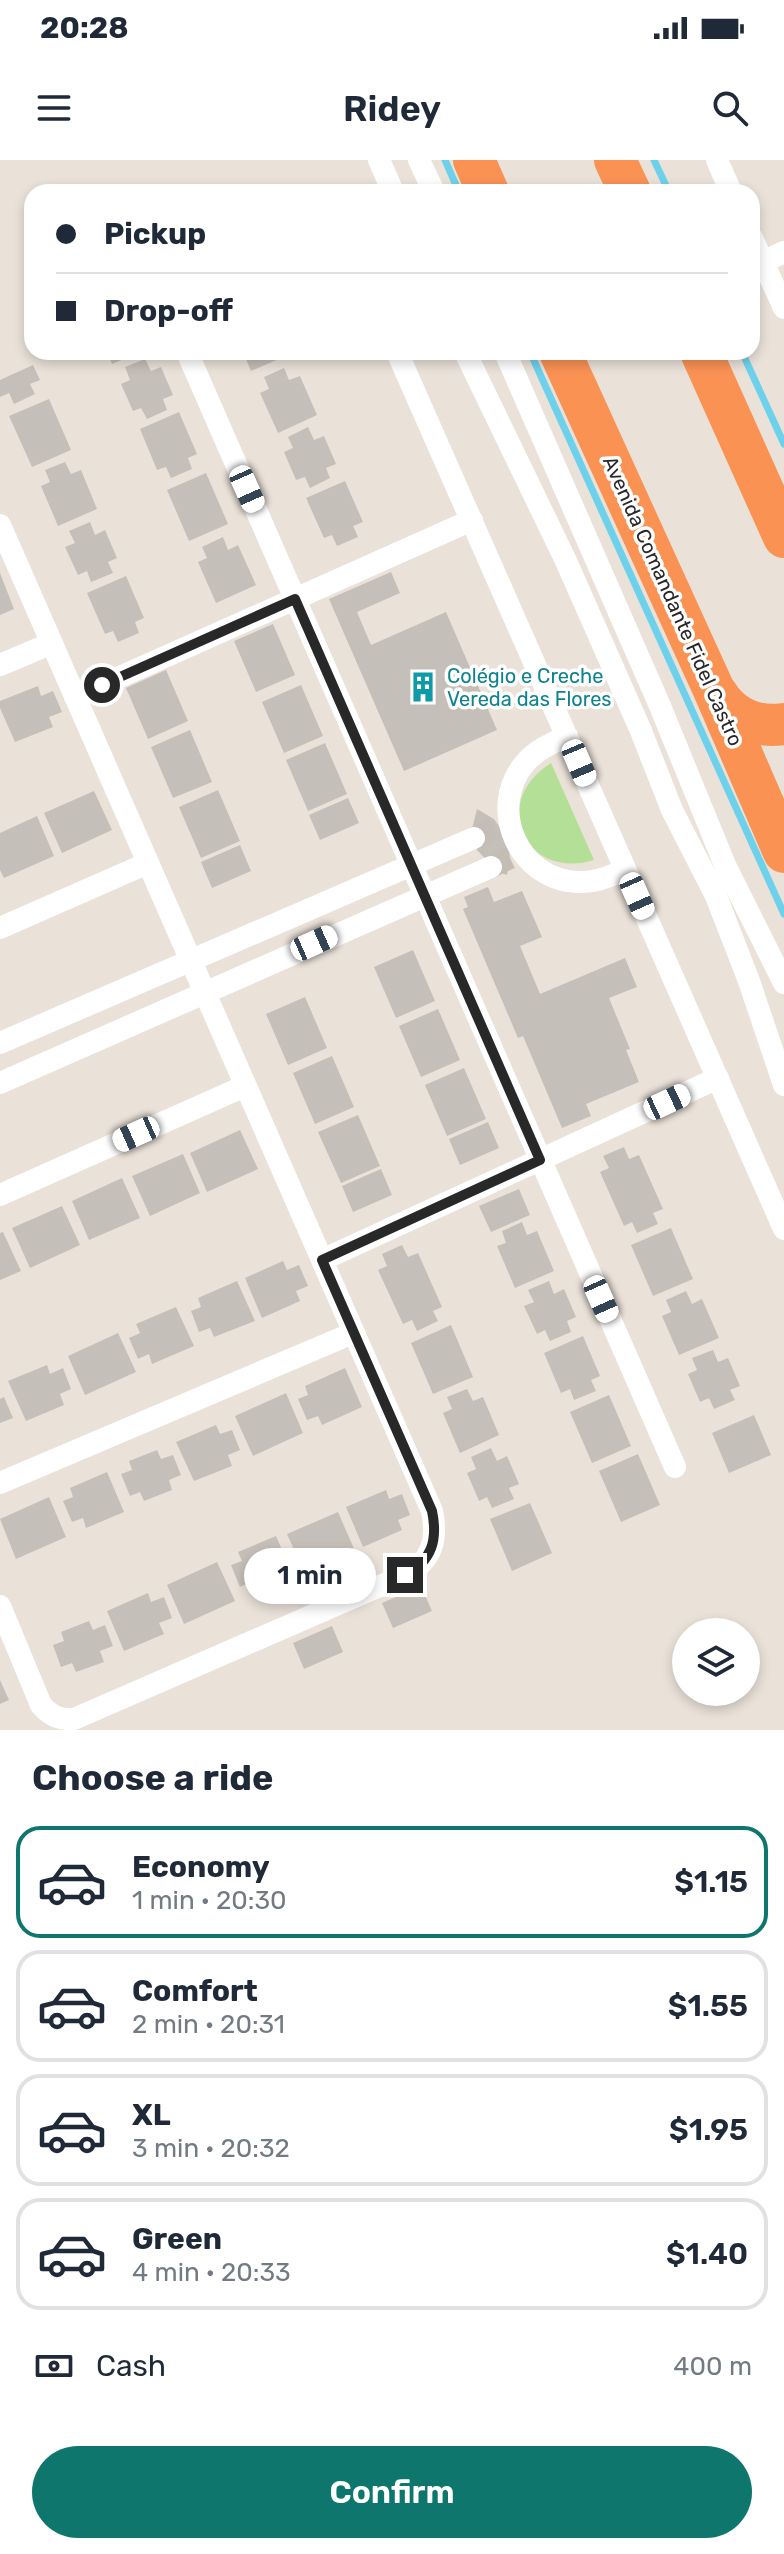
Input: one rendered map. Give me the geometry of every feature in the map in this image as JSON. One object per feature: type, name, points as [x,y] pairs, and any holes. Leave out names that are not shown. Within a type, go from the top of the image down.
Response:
[{"type":"highway","points":[[474,160],[484,184]]},
{"type":"highway","points":[[615,160],[626,184]]},
{"type":"highway","name":"Avenida Comandante Fidel Castro","points":[[564,360],[784,852]]},
{"type":"highway","points":[[705,360],[784,537]]},
{"type":"highway","points":[[714,690],[726,706],[743,719],[764,725],[784,724]]},
{"type":"street","points":[[379,160],[390,184]]},
{"type":"street","points":[[419,160],[430,184]]},
{"type":"street","points":[[717,160],[728,184]]},
{"type":"street","points":[[763,262],[784,252]]},
{"type":"street","points":[[760,255],[784,308]]},
{"type":"street","points":[[190,360],[675,1467]]},
{"type":"street","points":[[401,360],[784,1229]]},
{"type":"street","points":[[469,360],[566,561],[641,731],[672,810],[716,896],[784,1085]]},
{"type":"street","points":[[509,360],[660,706],[725,865],[784,983]]},
{"type":"street","points":[[75,697],[472,520]]},
{"type":"street","points":[[0,525],[432,1511],[435,1539],[431,1552],[414,1570],[74,1719],[62,1720],[50,1715],[41,1705],[0,1606]]},
{"type":"street","points":[[0,665],[52,643]]},
{"type":"street","points":[[507,860],[504,824],[518,773],[535,753],[567,736]]},
{"type":"street","points":[[0,1043],[474,838]]},
{"type":"street","points":[[0,1083],[507,860],[576,882],[602,879],[625,870]]},
{"type":"street","points":[[0,928],[148,863]]},
{"type":"street","points":[[749,981],[784,1055]]},
{"type":"street","points":[[322,1260],[718,1078]]},
{"type":"street","points":[[0,1195],[245,1086]]},
{"type":"street","points":[[0,1483],[353,1333]]},
{"type":"green space","points":[[551,763],[594,860],[570,863],[549,859],[533,849],[523,834],[519,816],[522,798],[532,779]]},
{"type":"building","points":[[146,360],[151,371],[161,367],[173,395],[163,399],[167,410],[147,419],[141,408],[133,411],[121,384],[130,380],[125,367]]},
{"type":"building","points":[[246,360],[276,360],[251,371]]},
{"type":"building","points":[[33,365],[40,380],[30,384],[35,394],[14,404],[9,393],[0,397],[0,380]]},
{"type":"building","points":[[284,368],[289,380],[300,376],[317,415],[278,433],[260,393],[269,389],[264,377]]},
{"type":"building","points":[[49,399],[71,450],[32,467],[9,416]]},
{"type":"building","points":[[179,412],[197,454],[188,458],[192,469],[171,478],[166,467],[157,470],[140,429]]},
{"type":"building","points":[[308,427],[314,440],[324,436],[336,464],[326,468],[330,478],[310,488],[305,477],[296,480],[284,452],[293,448],[288,437]]},
{"type":"building","points":[[65,462],[71,474],[81,470],[97,509],[58,526],[41,486],[50,482],[45,470]]},
{"type":"building","points":[[206,473],[228,524],[189,541],[167,490]]},
{"type":"building","points":[[345,481],[363,522],[353,526],[358,537],[337,546],[332,535],[324,538],[306,498]]},
{"type":"building","points":[[90,522],[95,535],[105,530],[117,558],[108,562],[113,573],[91,582],[87,571],[78,575],[65,547],[75,543],[69,531]]},
{"type":"building","points":[[223,537],[228,550],[238,545],[256,585],[216,603],[198,562],[207,558],[202,547]]},
{"type":"building","name":"Colégio e Creche Vereda das Flores","points":[[391,572],[400,593],[357,612],[371,645],[446,612],[497,730],[404,771],[329,599]]},
{"type":"building","points":[[0,573],[14,609],[0,615]]},
{"type":"building","points":[[126,576],[144,618],[135,622],[139,633],[118,642],[113,631],[105,634],[87,593]]},
{"type":"building","points":[[273,624],[295,675],[256,692],[234,641]]},
{"type":"building","points":[[166,670],[188,721],[148,739],[126,688]]},
{"type":"building","points":[[301,685],[323,736],[284,753],[262,702]]},
{"type":"building","points":[[38,686],[41,696],[53,691],[62,712],[49,717],[53,727],[15,742],[0,708],[0,701]]},
{"type":"building","points":[[190,730],[212,782],[173,798],[151,747]]},
{"type":"building","points":[[325,743],[347,794],[308,811],[286,760]]},
{"type":"building","points":[[218,790],[240,841],[201,858],[179,807]]},
{"type":"building","points":[[94,791],[112,830],[62,853],[44,813]]},
{"type":"building","points":[[348,798],[359,823],[320,840],[309,815]]},
{"type":"building","points":[[477,809],[494,819],[507,838],[510,858],[507,875],[498,872],[477,850],[472,829]]},
{"type":"building","points":[[37,816],[54,856],[4,878],[0,870],[0,833]]},
{"type":"building","points":[[240,845],[251,871],[212,888],[201,862]]},
{"type":"building","points":[[488,887],[494,902],[522,891],[542,937],[520,946],[540,994],[625,958],[637,987],[609,998],[630,1049],[626,1050],[639,1082],[586,1104],[591,1116],[562,1128],[523,1036],[518,1038],[463,909],[468,907],[464,897]]},
{"type":"building","points":[[413,950],[435,1001],[396,1018],[374,967]]},
{"type":"building","points":[[305,997],[327,1048],[288,1065],[266,1014]]},
{"type":"building","points":[[438,1009],[460,1060],[421,1077],[399,1026]]},
{"type":"building","points":[[332,1056],[354,1107],[315,1124],[293,1073]]},
{"type":"building","points":[[464,1068],[486,1119],[447,1136],[425,1085]]},
{"type":"building","points":[[358,1115],[380,1166],[341,1183],[318,1132]]},
{"type":"building","points":[[488,1122],[499,1148],[460,1165],[449,1139]]},
{"type":"building","points":[[240,1130],[258,1169],[207,1192],[190,1153]]},
{"type":"building","points":[[624,1147],[629,1159],[639,1155],[663,1209],[653,1213],[658,1224],[637,1233],[632,1222],[624,1226],[600,1172],[609,1168],[603,1156]]},
{"type":"building","points":[[183,1154],[200,1193],[150,1216],[132,1176]]},
{"type":"building","points":[[381,1169],[392,1195],[353,1212],[342,1186]]},
{"type":"building","points":[[122,1178],[140,1218],[89,1240],[72,1201]]},
{"type":"building","points":[[519,1189],[530,1215],[491,1232],[479,1206]]},
{"type":"building","points":[[62,1206],[80,1245],[30,1268],[12,1228]]},
{"type":"building","points":[[522,1222],[527,1235],[537,1231],[554,1271],[515,1288],[497,1246],[506,1243],[502,1231]]},
{"type":"building","points":[[671,1228],[693,1279],[653,1296],[631,1245]]},
{"type":"building","points":[[3,1232],[21,1271],[0,1280],[0,1233]]},
{"type":"building","points":[[402,1245],[408,1257],[418,1253],[442,1307],[433,1311],[438,1321],[417,1331],[412,1320],[403,1324],[378,1270],[387,1266],[382,1254]]},
{"type":"building","points":[[283,1261],[287,1270],[299,1265],[308,1286],[296,1291],[300,1301],[262,1318],[245,1278]]},
{"type":"building","points":[[237,1281],[255,1321],[214,1337],[210,1328],[199,1332],[191,1311],[201,1307],[198,1298]]},
{"type":"building","points":[[549,1281],[554,1294],[564,1289],[576,1317],[567,1321],[571,1332],[550,1341],[545,1330],[537,1334],[524,1306],[534,1302],[528,1290]]},
{"type":"building","points":[[686,1291],[692,1304],[702,1299],[719,1338],[679,1355],[662,1316],[671,1312],[666,1300]]},
{"type":"building","points":[[176,1307],[194,1346],[152,1364],[149,1354],[138,1359],[129,1338],[140,1333],[136,1324]]},
{"type":"building","points":[[451,1325],[473,1377],[433,1394],[411,1343]]},
{"type":"building","points":[[118,1333],[136,1372],[85,1395],[68,1356]]},
{"type":"building","points":[[583,1336],[600,1376],[591,1380],[596,1391],[574,1400],[570,1389],[561,1393],[544,1353]]},
{"type":"building","points":[[713,1350],[718,1362],[728,1358],[740,1386],[730,1390],[735,1400],[714,1409],[709,1398],[700,1402],[688,1374],[697,1370],[692,1358]]},
{"type":"building","points":[[47,1365],[50,1374],[63,1368],[71,1389],[60,1394],[64,1405],[26,1421],[8,1381]]},
{"type":"building","points":[[345,1368],[362,1407],[322,1425],[318,1416],[307,1420],[298,1399],[308,1395],[305,1386]]},
{"type":"building","points":[[467,1389],[473,1401],[483,1397],[499,1435],[460,1453],[443,1413],[452,1409],[447,1397]]},
{"type":"building","points":[[286,1393],[303,1433],[253,1456],[235,1416]]},
{"type":"building","points":[[609,1395],[631,1446],[592,1463],[570,1412]]},
{"type":"building","points":[[4,1397],[13,1418],[0,1423],[0,1399]]},
{"type":"building","points":[[754,1415],[771,1455],[729,1473],[712,1433]]},
{"type":"building","points":[[216,1425],[220,1434],[232,1430],[240,1450],[228,1455],[232,1466],[194,1481],[176,1442]]},
{"type":"building","points":[[491,1448],[497,1461],[507,1456],[519,1484],[509,1488],[514,1499],[492,1508],[487,1497],[479,1501],[467,1473],[476,1469],[471,1457]]},
{"type":"building","points":[[157,1450],[161,1459],[173,1455],[181,1475],[169,1480],[172,1490],[144,1501],[140,1492],[130,1496],[121,1474],[132,1470],[129,1461]]},
{"type":"building","points":[[638,1454],[660,1505],[621,1522],[599,1471]]},
{"type":"building","points":[[107,1472],[124,1512],[86,1528],[83,1518],[72,1522],[63,1501],[73,1497],[70,1488]]},
{"type":"building","points":[[386,1490],[389,1499],[402,1494],[410,1515],[398,1520],[402,1530],[363,1547],[346,1507]]},
{"type":"building","points":[[49,1497],[66,1537],[16,1559],[0,1519]]},
{"type":"building","points":[[530,1503],[552,1553],[512,1571],[490,1519]]},
{"type":"building","points":[[338,1512],[355,1551],[305,1574],[287,1534]]},
{"type":"building","points":[[276,1536],[293,1575],[255,1591],[251,1582],[240,1587],[231,1565],[242,1561],[238,1552]]},
{"type":"building","points":[[217,1562],[235,1601],[184,1624],[167,1585]]},
{"type":"building","points":[[421,1586],[432,1611],[393,1628],[382,1603]]},
{"type":"building","points":[[148,1593],[151,1602],[164,1597],[172,1618],[159,1623],[164,1634],[124,1651],[107,1611]]},
{"type":"building","points":[[89,1621],[93,1630],[105,1625],[113,1646],[100,1651],[104,1662],[76,1672],[72,1663],[61,1667],[53,1645],[64,1641],[61,1632]]},
{"type":"building","points":[[332,1626],[343,1652],[304,1669],[293,1643]]},
{"type":"building","points":[[0,1680],[9,1700],[0,1704]]},
{"type":"waterway","points":[[445,160],[456,184]]},
{"type":"waterway","points":[[654,160],[665,184]]},
{"type":"waterway","points":[[534,360],[784,914]]},
{"type":"waterway","points":[[746,360],[784,444]]},
{"type":"tunnel","points":[[474,838],[500,826]]},
{"type":"tunnel","points":[[491,867],[510,858]]},
{"type":"place","name":"Colégio e Creche Vereda das Flores","points":[[423,687]]},
{"type":"route","points":[[102,685],[295,599],[540,1160],[322,1260],[432,1511],[435,1539],[431,1552],[423,1563],[405,1575]]}]
